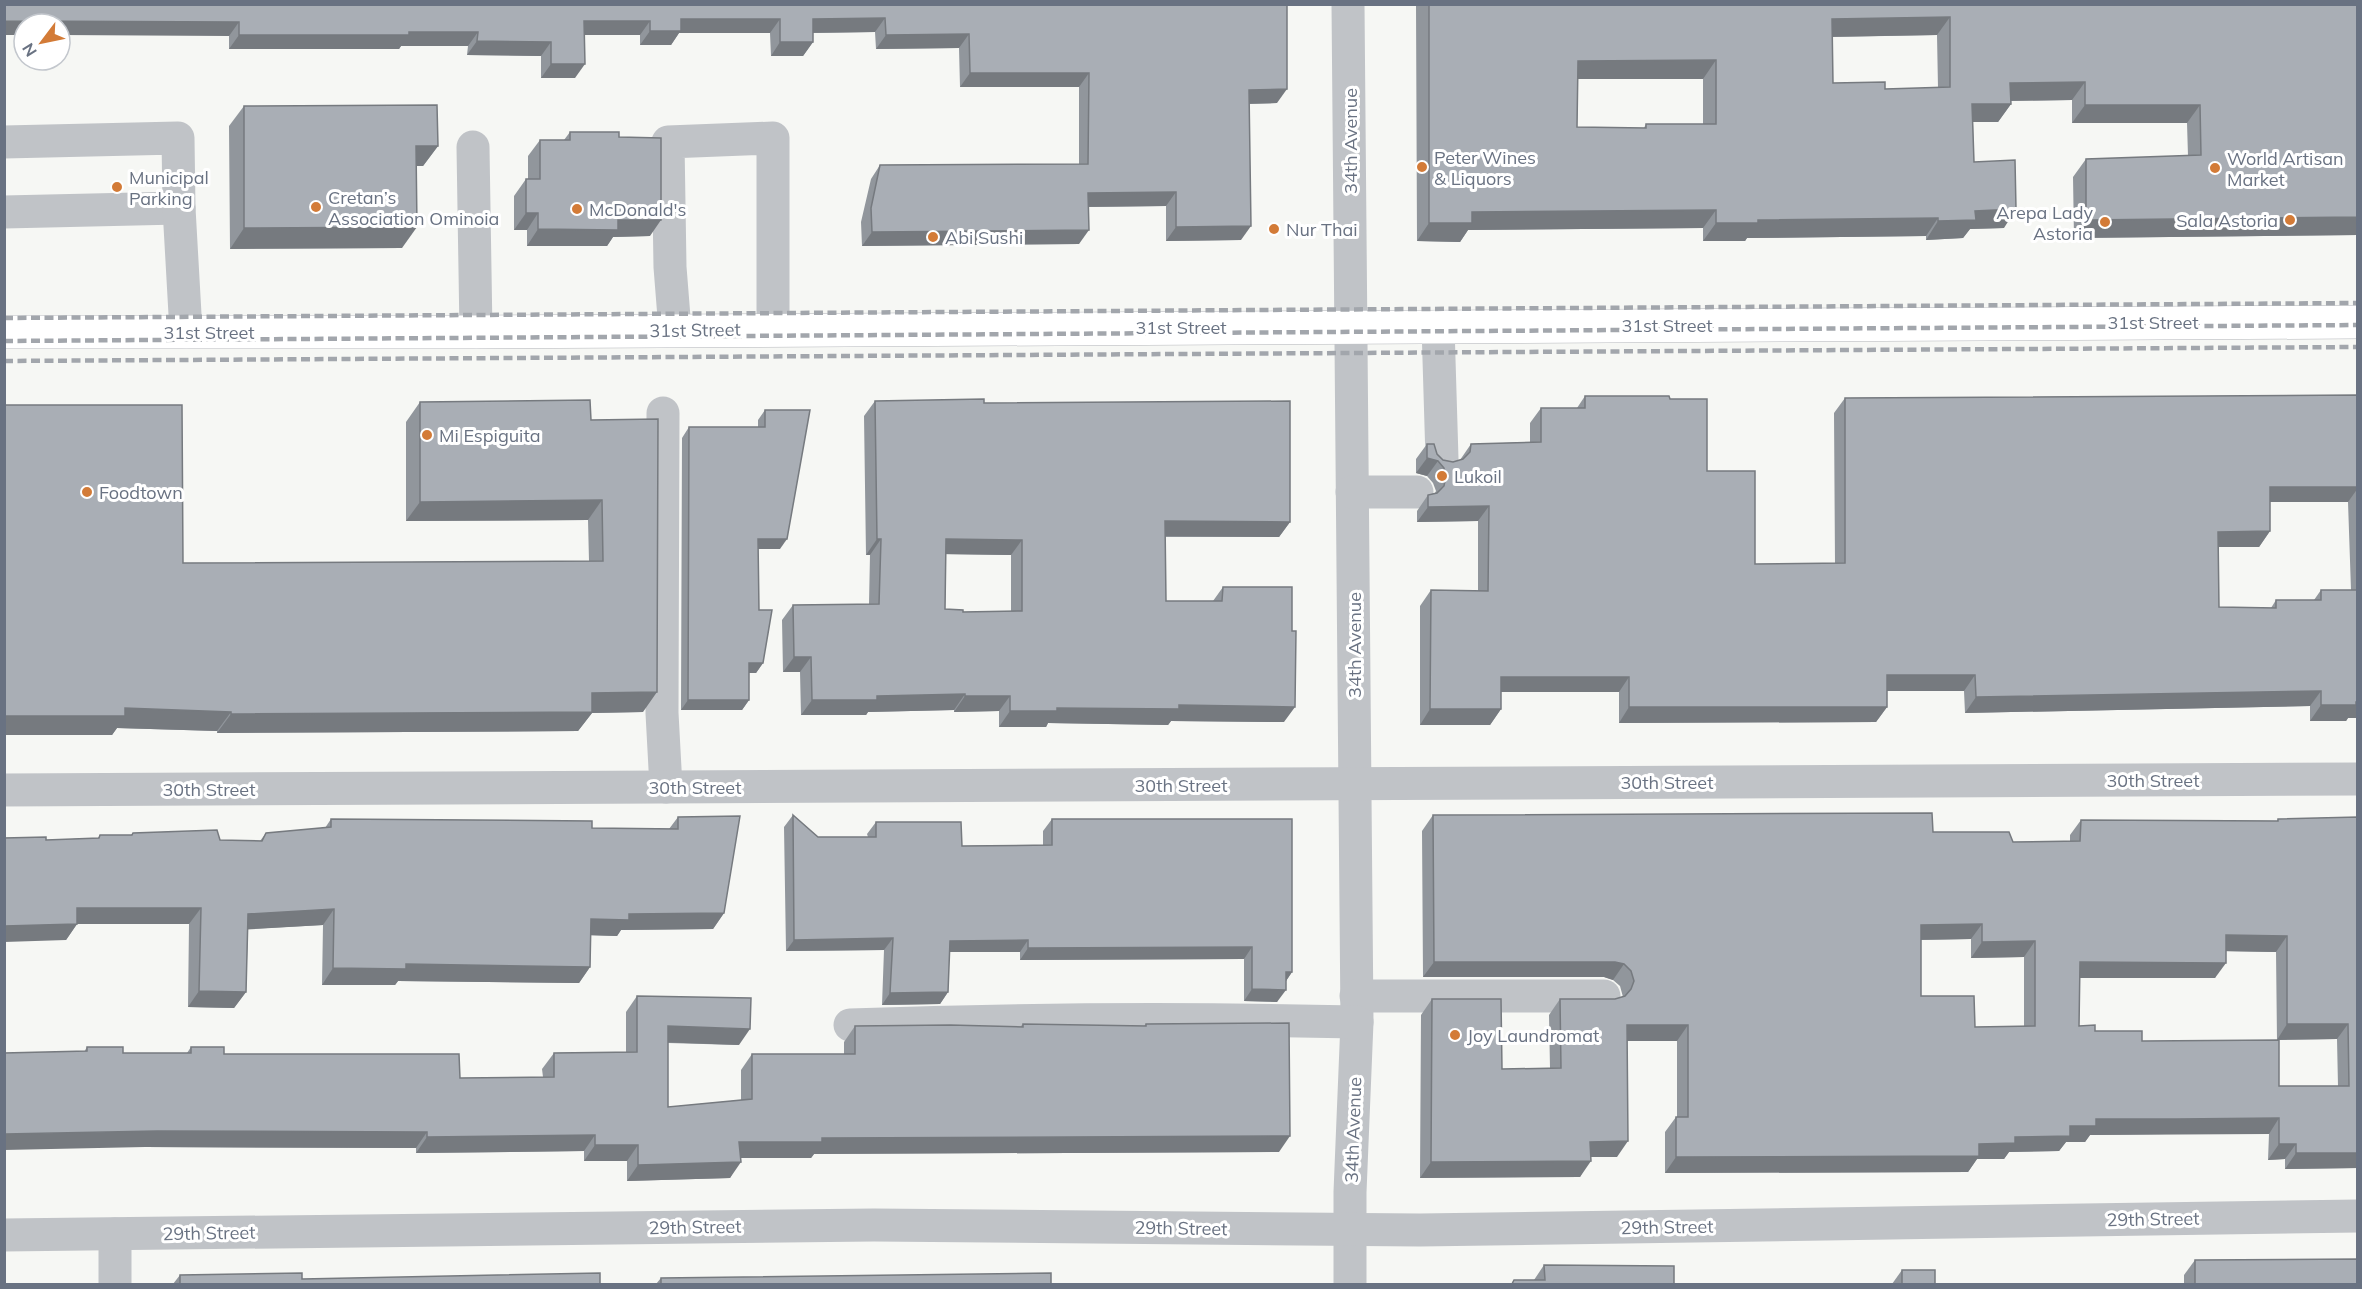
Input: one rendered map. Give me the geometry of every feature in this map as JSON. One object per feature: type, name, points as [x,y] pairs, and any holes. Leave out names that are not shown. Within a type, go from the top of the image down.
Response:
[{"type":"main road","name":"31st Street","points":[[4,332],[477,332],[2358,322]]},
{"type":"street","name":"34th Avenue","points":[[1348,4],[1357,1009],[1350,1284]]},
{"type":"street","points":[[4,142],[178,138],[179,208],[186,332]]},
{"type":"street","points":[[675,330],[670,267],[668,142],[773,138],[773,330]]},
{"type":"street","points":[[473,147],[477,332]]},
{"type":"street","points":[[4,212],[179,208]]},
{"type":"street","points":[[1438,326],[1442,459]]},
{"type":"street","points":[[663,413],[662,713],[666,787]]},
{"type":"street","points":[[1352,492],[1417,492]]},
{"type":"street","name":"30th Street","points":[[4,790],[2358,779]]},
{"type":"street","points":[[850,1026],[979,1021],[1152,1019],[1604,996]]},
{"type":"street","name":"29th Street","points":[[4,1235],[874,1225],[1351,1230],[2358,1216]]},
{"type":"street","points":[[115,1234],[115,1284]]},
{"type":"building","points":[[4,4],[1287,4],[1287,89],[1249,90],[1251,226],[1176,227],[1176,192],[1088,193],[1089,230],[872,232],[871,208],[880,165],[1088,164],[1089,73],[970,73],[969,34],[886,35],[885,18],[813,19],[813,42],[780,42],[780,19],[681,19],[681,31],[650,31],[650,21],[584,21],[585,64],[551,64],[551,42],[477,41],[478,32],[409,32],[409,35],[239,35],[239,22],[72,21],[72,12],[12,12],[12,21],[4,21]]},
{"type":"building","points":[[1429,4],[2358,4],[2358,217],[2086,220],[2086,159],[2201,155],[2200,105],[2085,105],[2085,82],[2010,83],[2011,104],[1972,104],[1974,162],[2015,160],[2016,209],[1975,211],[1976,220],[1938,221],[1938,218],[1758,220],[1758,223],[1716,223],[1716,210],[1472,212],[1472,223],[1429,223]],"holes":[[[1950,17],[1950,87],[1885,89],[1885,82],[1833,83],[1832,19]],[[1716,60],[1716,124],[1646,124],[1646,128],[1577,127],[1578,61]]]},
{"type":"building","name":"Cretan’s Association Ominoia","points":[[437,105],[438,146],[416,146],[417,227],[244,228],[244,106]]},
{"type":"building","points":[[570,132],[619,132],[619,137],[661,138],[661,220],[618,220],[618,230],[538,229],[538,213],[526,213],[526,179],[540,179],[540,140],[570,140]]},
{"type":"building","points":[[2358,395],[2358,487],[2270,487],[2270,531],[2218,532],[2219,607],[2276,608],[2276,600],[2321,600],[2321,590],[2358,590],[2358,702],[2356,705],[2321,705],[2321,691],[1976,697],[1975,675],[1887,675],[1887,707],[1629,707],[1629,677],[1501,677],[1501,709],[1430,709],[1431,590],[1488,591],[1489,506],[1428,507],[1428,495],[1437,493],[1444,486],[1446,476],[1444,468],[1438,461],[1427,458],[1427,444],[1434,444],[1437,454],[1443,460],[1453,462],[1463,459],[1470,452],[1471,444],[1541,442],[1541,408],[1585,408],[1585,396],[1669,396],[1670,399],[1707,399],[1707,471],[1755,471],[1755,564],[1845,563],[1845,398]]},
{"type":"building","points":[[984,399],[984,403],[1290,401],[1290,522],[1165,521],[1166,601],[1222,601],[1223,587],[1292,587],[1292,631],[1296,631],[1295,707],[1179,705],[1179,709],[1057,708],[1057,711],[1010,711],[1010,696],[965,696],[965,694],[877,696],[877,700],[812,700],[811,657],[794,657],[793,605],[879,604],[881,539],[877,539],[875,401]],"holes":[[[946,539],[1022,540],[1022,611],[963,612],[963,610],[945,609]]]},
{"type":"building","points":[[590,400],[591,420],[658,419],[657,692],[592,693],[592,712],[231,714],[231,712],[125,708],[125,716],[4,716],[4,405],[182,405],[183,563],[603,561],[602,500],[420,502],[420,402]]},
{"type":"building","points":[[765,410],[810,410],[787,539],[758,539],[759,610],[772,610],[763,663],[749,663],[749,700],[688,700],[689,427],[765,427]]},
{"type":"building","points":[[1932,813],[1933,832],[2009,832],[2013,842],[2080,841],[2081,820],[2278,821],[2278,819],[2358,817],[2358,1153],[2296,1153],[2296,1144],[2279,1144],[2279,1118],[2096,1119],[2096,1126],[2070,1126],[2070,1136],[2015,1137],[2015,1143],[1979,1144],[1979,1156],[1676,1157],[1676,1117],[1688,1117],[1688,1025],[1627,1025],[1628,1141],[1590,1142],[1591,1161],[1431,1162],[1432,999],[1501,999],[1502,1069],[1561,1068],[1560,999],[1615,999],[1625,996],[1634,981],[1631,971],[1624,964],[1615,962],[1434,962],[1433,815]],"holes":[[[1982,924],[1982,942],[2035,941],[2035,1026],[1975,1027],[1974,996],[1921,996],[1921,925]],[[2226,935],[2287,936],[2287,1024],[2348,1024],[2349,1086],[2279,1086],[2279,1040],[2142,1041],[2142,1031],[2095,1031],[2095,1025],[2079,1026],[2080,962],[2226,963]]]},
{"type":"building","points":[[793,815],[818,837],[876,837],[876,822],[961,822],[962,846],[1052,845],[1052,819],[1292,819],[1292,972],[1286,972],[1286,990],[1252,989],[1252,947],[1028,948],[1028,940],[950,941],[948,992],[890,993],[893,938],[794,940]]},
{"type":"building","points":[[740,816],[724,913],[629,914],[629,920],[591,919],[590,967],[406,964],[406,969],[333,968],[334,909],[248,914],[246,992],[199,991],[201,908],[77,908],[77,924],[4,926],[4,838],[46,837],[46,840],[99,838],[100,835],[132,835],[133,833],[217,830],[220,840],[262,841],[266,833],[331,827],[331,819],[592,821],[592,828],[678,829],[678,817]]},
{"type":"building","points":[[637,996],[751,998],[750,1029],[668,1026],[668,1107],[752,1099],[752,1054],[855,1054],[855,1026],[1023,1027],[1023,1024],[1146,1026],[1146,1024],[1289,1023],[1290,1136],[822,1138],[822,1142],[739,1142],[741,1162],[638,1165],[638,1145],[595,1145],[595,1135],[427,1137],[427,1132],[157,1131],[4,1134],[4,1053],[87,1051],[87,1047],[123,1047],[123,1053],[191,1053],[191,1047],[224,1047],[224,1054],[459,1054],[460,1078],[554,1077],[554,1053],[637,1052]]},
{"type":"building","points":[[2358,1259],[2358,1284],[2195,1284],[2195,1260]]},
{"type":"building","points":[[1544,1265],[1674,1266],[1674,1284],[1512,1284],[1514,1280],[1545,1280]]},
{"type":"building","points":[[1902,1270],[1935,1270],[1935,1284],[1902,1284]]},
{"type":"building","points":[[302,1273],[302,1279],[600,1273],[600,1284],[180,1284],[180,1275]]},
{"type":"building","points":[[1051,1273],[1051,1284],[661,1284],[661,1278]]},
{"type":"railway","points":[[4,318],[2358,303]]},
{"type":"railway","points":[[4,341],[2358,325]]},
{"type":"railway","points":[[4,361],[2358,347]]},
{"type":"place","name":"Peter Wines & Liquors","points":[[1422,167]]},
{"type":"place","name":"World Artisan Market","points":[[2215,168]]},
{"type":"place","name":"Municipal Parking","points":[[117,187]]},
{"type":"place","name":"Cretan’s Association Ominoia","points":[[316,207]]},
{"type":"place","name":"McDonald's","points":[[577,209]]},
{"type":"place","name":"Sala Astoria","points":[[2290,220]]},
{"type":"place","name":"Arepa Lady Astoria","points":[[2105,222]]},
{"type":"place","name":"Nur Thai","points":[[1274,229]]},
{"type":"place","name":"Abi Sushi","points":[[933,237]]},
{"type":"place","name":"Mi Espiguita","points":[[427,435]]},
{"type":"place","name":"Lukoil","points":[[1442,476]]},
{"type":"place","name":"Foodtown","points":[[87,492]]},
{"type":"place","name":"Joy Laundromat","points":[[1455,1035]]}]
